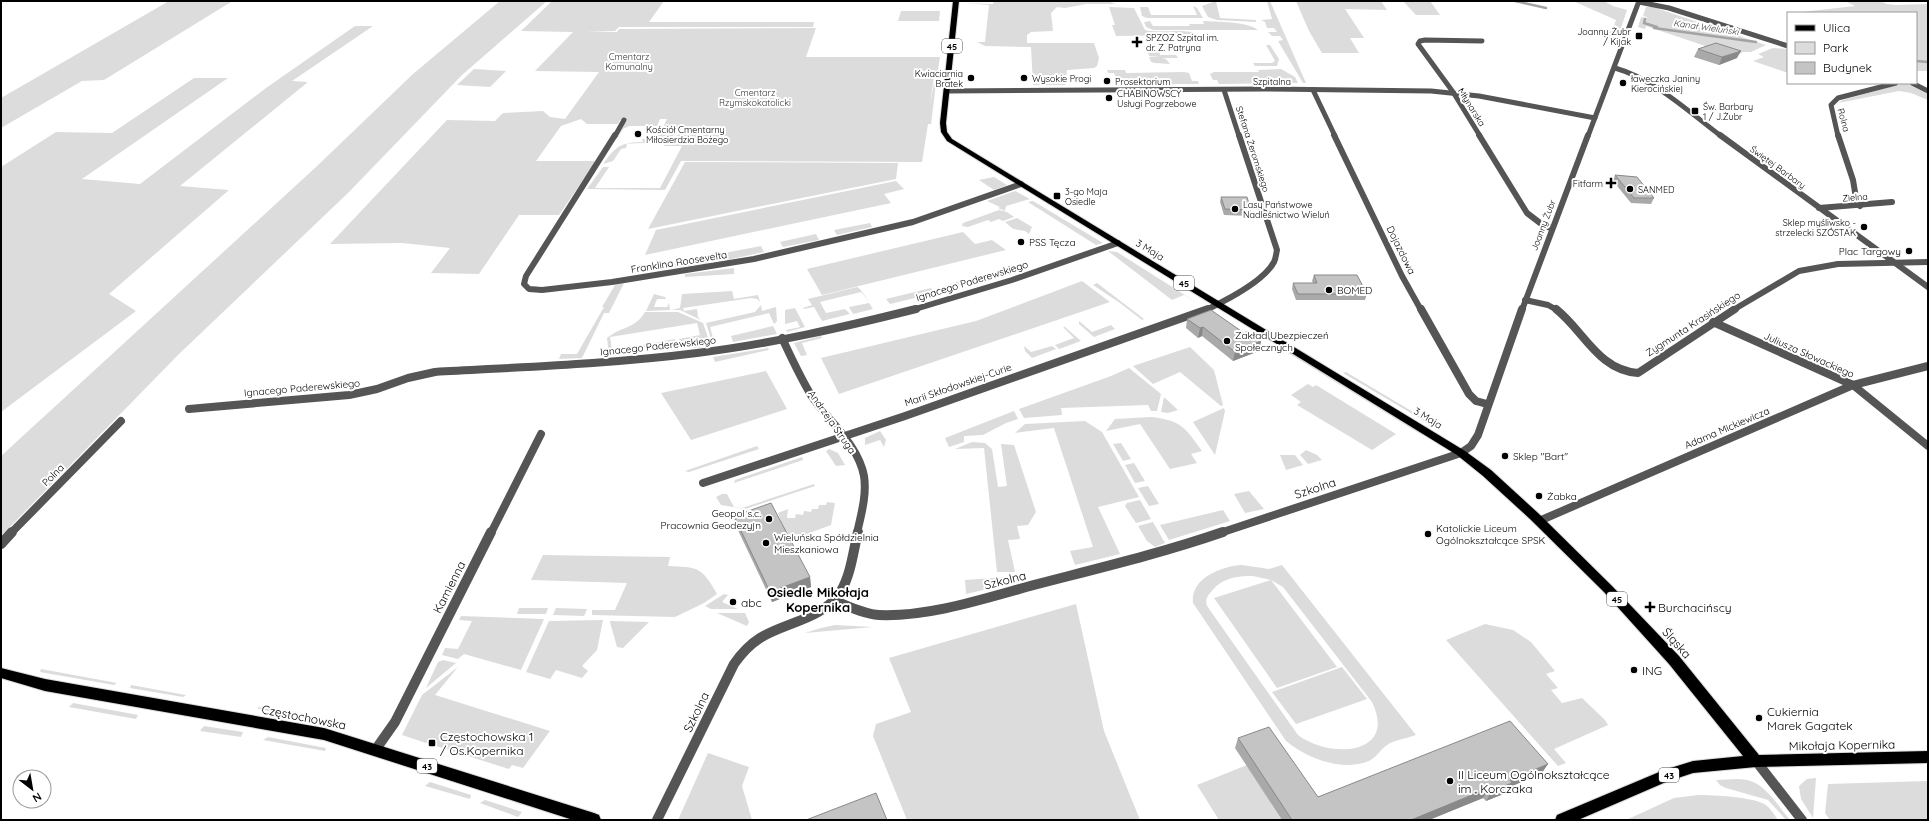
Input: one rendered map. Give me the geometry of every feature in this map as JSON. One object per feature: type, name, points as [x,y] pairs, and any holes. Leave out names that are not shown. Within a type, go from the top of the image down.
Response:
[{"type":"main road","name":"3 Maja","points":[[956,1],[943,127],[946,136],[965,151],[1461,452]]},
{"type":"main road","name":"Śląska","points":[[1461,452],[1487,473],[1539,521],[1608,589],[1674,660],[1756,761]]},
{"type":"main road","name":"Częstochowska","points":[[1,673],[45,685],[324,734],[376,749],[594,820]]},
{"type":"main road","name":"Mikołaja Kopernika","points":[[1756,761],[1928,758]]},
{"type":"main road","name":"43","points":[[1562,820],[1681,770],[1720,763],[1756,761]]},
{"type":"street","points":[[1639,2],[1667,8],[1787,46]]},
{"type":"street","name":"Joanny Żubr","points":[[1461,452],[1474,442],[1552,228],[1615,68],[1639,2]]},
{"type":"street","name":"Młynarska","points":[[1482,41],[1425,40],[1419,42],[1418,44],[1453,92],[1527,213],[1544,226],[1552,228]]},
{"type":"street","name":"Świętej Barbary","points":[[1615,68],[1629,72],[1645,80],[1928,287]]},
{"type":"street","name":"Rolna","points":[[1860,206],[1857,204],[1853,180],[1834,122],[1831,105],[1838,98],[1892,84]]},
{"type":"street","points":[[1914,84],[1928,91]]},
{"type":"street","name":"Stefana Żeromskiego","points":[[1219,304],[1269,268],[1276,258],[1277,250],[1224,90]]},
{"type":"street","name":"Dojazdowa","points":[[1313,90],[1402,276],[1469,394],[1476,401],[1487,404]]},
{"type":"street","name":"Szpitalna","points":[[947,91],[1420,90],[1453,92],[1595,118]]},
{"type":"street","name":"Franklina Roosevelta","points":[[624,120],[602,158],[570,204],[526,276],[524,284],[529,289],[542,290],[612,282],[739,262],[913,222],[1021,184]]},
{"type":"street","name":"Zielna","points":[[1819,208],[1860,206],[1892,202]]},
{"type":"street","name":"Ignacego Paderewskiego","points":[[189,409],[348,395],[377,389],[408,378],[435,372],[665,357],[706,352],[843,327],[947,300],[1118,243]]},
{"type":"street","name":"Zygmunta Krasińskiego","points":[[1525,300],[1555,308],[1614,369],[1628,374],[1638,373],[1713,322],[1776,283],[1799,271],[1838,264],[1928,262]]},
{"type":"street","name":"Marii Skłodowskiej-Curie","points":[[703,483],[1219,304]]},
{"type":"street","name":"Juliusza Słowackiego","points":[[1713,322],[1854,386],[1928,446]]},
{"type":"street","name":"Andrzeja Struga","points":[[782,338],[812,395],[842,436],[861,466],[865,488],[849,570],[843,586],[834,600]]},
{"type":"street","name":"Adama Mickiewicza","points":[[1539,521],[1854,386],[1928,366]]},
{"type":"street","name":"Polna","points":[[1,544],[121,422]]},
{"type":"street","name":"Kamienna","points":[[376,749],[394,722],[541,434]]},
{"type":"street","name":"Szkolna","points":[[657,820],[734,664],[743,652],[759,639],[806,618],[834,600],[858,611],[878,614],[912,613],[962,604],[1173,549],[1461,452]]},
{"type":"street","name":"Śląska","points":[[1756,761],[1802,820]]},
{"type":"green space","points":[[169,1],[231,2],[104,80],[82,81],[1,128],[1,98]]},
{"type":"green space","points":[[500,1],[547,1],[462,75],[348,193],[179,354],[1,536],[1,456],[316,167],[413,74]]},
{"type":"green space","points":[[552,1],[664,1],[649,22],[814,22],[813,27],[619,27],[615,31],[586,32],[617,32],[619,29],[816,28],[806,57],[940,57],[937,76],[934,76],[930,106],[934,83],[936,83],[931,124],[928,124],[922,162],[681,161],[665,190],[587,189],[603,167],[609,167],[595,188],[660,188],[682,146],[664,146],[665,142],[683,132],[688,132],[687,129],[666,129],[663,127],[667,119],[660,119],[657,126],[629,126],[623,129],[617,139],[627,120],[620,120],[618,124],[587,124],[581,119],[561,126],[536,161],[594,161],[595,163],[559,215],[519,215],[479,274],[431,273],[450,248],[402,243],[330,244],[447,120],[495,121],[503,113],[543,111],[550,117],[565,119],[599,72],[535,71],[573,32],[521,31]]},
{"type":"green space","points":[[994,1],[1107,1],[1116,4],[1086,4],[1065,8],[1057,7],[1051,13],[1053,31],[1031,32],[1027,35],[1027,43],[1094,43],[1099,58],[1097,66],[1094,68],[1067,70],[1065,85],[1033,85],[1031,47],[985,46],[977,42],[985,42],[989,5],[965,3],[993,4]]},
{"type":"green space","points":[[1216,1],[1220,18],[1256,20],[1256,22],[1217,20],[1208,17],[1202,6]]},
{"type":"green space","points":[[1267,1],[1270,1],[1306,83],[1303,83],[1278,41],[1283,40],[1280,36],[1272,36],[1268,32],[1277,32],[1274,28],[1267,28],[1265,22],[1261,20],[1272,19]]},
{"type":"green space","points":[[1296,1],[1381,1],[1387,10],[1345,9],[1364,38],[1350,38],[1359,53],[1322,53],[1309,31]]},
{"type":"green space","points":[[1403,1],[1430,1],[1440,15],[1416,15]]},
{"type":"green space","points":[[1573,1],[1604,1],[1613,6],[1627,10],[1616,40],[1604,35],[1612,31],[1616,20]]},
{"type":"green space","points":[[1845,1],[1879,1],[1895,5],[1928,4],[1928,71],[1917,71],[1917,12],[1802,12],[1855,6]]},
{"type":"green space","points":[[1193,6],[1197,8],[1203,18],[1147,18],[1142,16],[1140,7],[1148,7],[1151,15],[1197,15]]},
{"type":"green space","points":[[1109,7],[1134,8],[1145,30],[1188,31],[1198,35],[1116,36],[1112,25],[1115,25]]},
{"type":"green space","points":[[1646,7],[1653,7],[1766,45],[1751,52],[1743,52],[1735,56],[1646,26],[1645,29],[1638,27],[1641,17],[1647,18],[1643,16]]},
{"type":"green space","points":[[901,11],[940,11],[939,21],[898,21]]},
{"type":"green space","points":[[1150,21],[1153,26],[1190,26],[1189,24],[1204,24],[1203,21],[1232,22],[1247,25],[1258,30],[1153,30],[1146,27],[1144,22]]},
{"type":"green space","points":[[355,26],[373,26],[292,81],[308,82],[180,186],[229,190],[109,294],[136,311],[1,412],[1,167],[56,132],[112,133],[194,78],[228,78],[82,179],[140,184],[266,88]]},
{"type":"green space","points":[[1266,45],[1270,45],[1279,59],[1277,66],[1255,66],[1253,63],[1272,63],[1275,61]]},
{"type":"green space","points":[[1773,48],[1787,49],[1787,73],[1753,61],[1764,57],[1758,54]]},
{"type":"green space","points":[[1149,52],[1159,52],[1160,55],[1176,55],[1178,58],[1162,58],[1166,59],[1170,64],[1155,63],[1151,62],[1149,57],[1160,57],[1149,56]]},
{"type":"green space","points":[[474,69],[506,71],[490,87],[457,85]]},
{"type":"green space","points":[[1281,69],[1295,77],[1298,83],[1219,84],[1217,80],[1213,80],[1210,74],[1214,72],[1259,72],[1258,70]]},
{"type":"green space","points":[[1107,70],[1125,70],[1126,73],[1184,72],[1189,73],[1192,81],[1198,81],[1199,84],[1126,84],[1117,81],[1114,73],[1108,73]]},
{"type":"green space","points":[[1901,84],[1908,84],[1928,94],[1928,100],[1911,93],[1899,91],[1838,103],[1843,100]]},
{"type":"green space","points":[[664,132],[678,133],[662,142],[626,144],[643,142],[642,139],[651,139]]},
{"type":"green space","points":[[627,144],[626,148],[621,149],[613,161],[603,164],[616,149]]},
{"type":"green space","points":[[685,162],[898,163],[896,179],[648,229]]},
{"type":"green space","points":[[994,177],[1007,185],[994,190],[979,180]]},
{"type":"green space","points":[[896,181],[904,189],[884,194],[891,203],[645,255],[656,230]]},
{"type":"green space","points":[[1015,191],[1030,199],[1006,206],[1005,211],[987,201]]},
{"type":"green space","points":[[1033,201],[1103,243],[1096,245],[1028,202]]},
{"type":"green space","points":[[999,210],[1007,212],[1014,217],[1003,221],[999,219],[991,222],[988,220],[968,227],[962,226],[963,223]]},
{"type":"green space","points":[[1017,218],[1032,227],[1029,234],[1025,231],[1013,229],[1005,222]]},
{"type":"green space","points":[[870,223],[872,227],[837,235],[834,230]]},
{"type":"green space","points":[[963,232],[975,244],[992,240],[1006,250],[822,295],[807,269]]},
{"type":"green space","points":[[816,234],[819,240],[783,247],[780,242]]},
{"type":"green space","points":[[761,246],[764,252],[727,260],[724,253]]},
{"type":"green space","points":[[1108,251],[1117,252],[1199,304],[1184,295],[1172,300]]},
{"type":"green space","points":[[706,257],[709,263],[669,268],[667,265]]},
{"type":"green space","points":[[734,268],[734,274],[685,277],[685,274]]},
{"type":"green space","points":[[993,273],[995,275],[953,288],[949,284]]},
{"type":"green space","points":[[1082,281],[1110,302],[839,394],[821,358],[976,321]]},
{"type":"green space","points":[[624,283],[609,313],[604,313],[582,358],[559,359],[561,354],[577,354],[615,285]]},
{"type":"green space","points":[[1097,283],[1144,319],[1142,320],[1093,285]]},
{"type":"green space","points":[[857,287],[869,301],[861,292],[820,302],[826,313],[845,309],[850,314],[822,321],[814,307],[803,308],[812,305],[808,299]]},
{"type":"green space","points":[[931,288],[935,293],[890,304],[886,299]]},
{"type":"green space","points":[[732,291],[734,299],[758,295],[760,302],[757,299],[751,298],[683,308],[684,311],[697,309],[698,317],[701,320],[680,310],[671,310],[680,308],[682,294]]},
{"type":"green space","points":[[654,294],[665,297],[666,299],[657,299],[654,307],[667,307],[669,303],[670,310],[646,311]]},
{"type":"green space","points":[[869,303],[873,309],[853,314],[849,307]]},
{"type":"green space","points":[[761,305],[762,311],[776,307],[777,321],[774,324],[769,313],[710,327],[715,345],[713,345],[706,323],[755,312]]},
{"type":"green space","points":[[795,308],[805,327],[787,332],[786,330],[800,327],[797,321],[785,324],[785,310]]},
{"type":"green space","points":[[645,312],[678,312],[703,323],[711,346],[696,348],[680,344],[679,339],[700,335],[697,323],[610,337],[612,350],[633,346],[634,351],[622,355],[609,356],[607,338],[633,325]]},
{"type":"green space","points":[[1079,321],[1092,332],[1111,325],[1115,329],[1094,337],[1079,324]]},
{"type":"green space","points":[[773,326],[777,334],[733,342],[731,336]]},
{"type":"green space","points":[[1063,327],[1065,327],[1081,341],[1059,349],[1055,345],[1074,338]]},
{"type":"green space","points":[[821,336],[822,338],[802,343],[807,355],[801,356],[794,343]]},
{"type":"green space","points":[[675,339],[676,344],[637,349],[637,346]]},
{"type":"green space","points":[[1024,346],[1031,352],[1052,346],[1056,349],[1032,358],[1025,351]]},
{"type":"green space","points":[[1190,347],[1214,370],[1223,405],[1221,406],[1180,372],[1153,384],[1133,366]]},
{"type":"green space","points":[[1281,347],[1425,434],[1422,435],[1280,348]]},
{"type":"green space","points":[[768,348],[769,350],[715,362],[713,357]]},
{"type":"green space","points":[[1129,368],[1161,394],[1157,411],[1151,411],[1148,405],[1061,408],[1062,415],[1024,418],[1019,409],[1111,376]]},
{"type":"green space","points":[[766,371],[787,409],[691,440],[661,393]]},
{"type":"green space","points":[[1346,372],[1440,428],[1438,429],[1343,373]]},
{"type":"green space","points":[[1308,384],[1313,387],[1316,385],[1396,434],[1372,450],[1297,405],[1301,402],[1291,395]]},
{"type":"green space","points":[[1164,397],[1178,410],[1168,413],[1161,412]]},
{"type":"green space","points":[[1224,408],[1225,411],[1215,455],[1193,422]]},
{"type":"green space","points":[[1014,411],[1018,419],[1006,423],[983,435],[964,436],[964,442],[949,447],[945,438]]},
{"type":"green space","points":[[1152,417],[1177,423],[1187,431],[1202,451],[1191,454],[1197,463],[1170,469],[1140,424],[1106,431],[1115,419]]},
{"type":"green space","points":[[1085,421],[1102,432],[1139,497],[1098,507],[1120,554],[1075,565],[1070,551],[1093,547],[1054,428],[1015,433],[1025,424]]},
{"type":"green space","points":[[880,431],[886,440],[884,447],[880,440],[865,445],[865,438]]},
{"type":"green space","points":[[972,442],[985,443],[992,449],[998,487],[1007,486],[1001,444],[1014,445],[1036,512],[1028,525],[1017,526],[1020,539],[1008,540],[1015,572],[997,572],[984,448],[955,449]]},
{"type":"green space","points":[[1121,443],[1131,459],[1123,461],[1113,444]]},
{"type":"green space","points":[[757,446],[759,449],[689,472],[685,471]]},
{"type":"green space","points":[[829,449],[838,453],[845,465],[836,466],[826,451]]},
{"type":"green space","points":[[1306,450],[1317,455],[1322,460],[1308,464],[1300,455]]},
{"type":"green space","points":[[1280,455],[1295,455],[1303,465],[1286,470]]},
{"type":"green space","points":[[802,457],[803,460],[734,483],[735,480]]},
{"type":"green space","points":[[1134,463],[1145,481],[1135,483],[1125,465]]},
{"type":"green space","points":[[814,484],[815,486],[745,509],[721,505],[716,497],[722,494],[727,494],[734,507],[742,508]]},
{"type":"green space","points":[[1148,486],[1159,504],[1149,506],[1138,488]]},
{"type":"green space","points":[[1249,491],[1264,509],[1245,513],[1234,494]]},
{"type":"green space","points":[[1140,500],[1151,519],[1136,523],[1125,506],[1127,503]]},
{"type":"green space","points":[[827,502],[835,503],[831,525],[788,541],[778,513],[788,509],[787,518],[795,518],[796,514],[803,515],[804,511],[811,512],[812,509],[818,509],[819,505],[826,505]]},
{"type":"green space","points":[[1223,510],[1230,521],[1169,540],[1160,525]]},
{"type":"green space","points":[[1153,522],[1165,543],[1155,547],[1147,541],[1138,526]]},
{"type":"green space","points":[[543,555],[670,557],[668,566],[686,567],[698,570],[707,578],[717,594],[704,603],[675,617],[592,615],[592,610],[615,610],[627,583],[531,580]]},
{"type":"green space","points":[[1242,565],[1269,569],[1282,565],[1416,735],[1390,743],[1369,761],[1347,765],[1325,762],[1314,758],[1286,741],[1193,603],[1193,594],[1202,580],[1217,571]],"holes":[[[1253,576],[1271,580],[1283,587],[1372,702],[1378,720],[1376,733],[1368,742],[1356,748],[1326,748],[1311,743],[1298,735],[1206,604],[1207,597],[1215,587],[1235,577]]]},
{"type":"green space","points":[[1020,576],[1022,581],[966,594],[965,580]]},
{"type":"green space","points":[[1271,580],[1337,667],[1277,688],[1214,598]]},
{"type":"green space","points":[[724,594],[728,595],[722,602],[738,609],[711,609],[705,606]]},
{"type":"green space","points":[[1076,604],[1104,731],[1140,820],[907,820],[873,736],[876,724],[911,712],[889,658]]},
{"type":"green space","points":[[519,608],[548,608],[546,614],[517,614]]},
{"type":"green space","points":[[556,608],[587,609],[584,616],[553,615]]},
{"type":"green space","points":[[717,613],[745,613],[749,622],[747,626]]},
{"type":"green space","points":[[461,616],[544,619],[521,670],[464,654],[458,659],[442,655],[445,648],[458,649],[472,621],[459,620]]},
{"type":"green space","points":[[603,620],[597,650],[582,666],[588,671],[582,678],[556,670],[550,679],[526,672],[549,621]]},
{"type":"green space","points":[[610,621],[649,622],[623,648],[617,647]]},
{"type":"green space","points":[[1485,624],[1513,630],[1531,642],[1555,671],[1546,674],[1558,688],[1551,690],[1562,703],[1582,698],[1605,720],[1608,725],[1554,749],[1566,763],[1558,766],[1446,640]]},
{"type":"green space","points":[[835,625],[873,627],[805,633]]},
{"type":"green space","points":[[443,660],[456,663],[426,688],[438,662]]},
{"type":"green space","points":[[458,667],[435,695],[550,731],[523,768],[512,765],[509,769],[436,746],[437,743],[428,740],[426,743],[402,735],[422,695]]},
{"type":"green space","points":[[1342,667],[1367,699],[1296,724],[1272,692]]},
{"type":"green space","points":[[41,669],[117,683],[114,685],[40,672]]},
{"type":"green space","points":[[131,685],[186,695],[183,697],[130,688]]},
{"type":"green space","points":[[73,703],[138,715],[136,719],[69,707]]},
{"type":"green space","points":[[258,707],[325,719],[322,720],[258,709]]},
{"type":"green space","points":[[204,726],[243,732],[241,737],[200,731]]},
{"type":"green space","points":[[268,737],[326,748],[325,751],[263,740]]},
{"type":"green space","points":[[708,753],[749,767],[742,786],[752,820],[678,820]]},
{"type":"green space","points":[[1247,765],[1282,820],[1219,820],[1197,785]]},
{"type":"green space","points":[[1816,778],[1813,818],[1801,799],[1799,786],[1807,779]]},
{"type":"green space","points":[[1739,779],[1754,782],[1771,796],[1790,820],[1786,820],[1768,800],[1726,788],[1720,785],[1716,780]]},
{"type":"green space","points":[[1928,781],[1928,820],[1830,820],[1825,813],[1828,784]]},
{"type":"green space","points":[[430,782],[471,795],[470,799],[425,786]]},
{"type":"green space","points":[[1698,795],[1734,797],[1760,802],[1771,810],[1778,820],[1626,820],[1674,798]]},
{"type":"green space","points":[[485,800],[522,812],[518,817],[480,803]]},
{"type":"building","points":[[1716,43],[1741,51],[1722,57],[1698,49]]},
{"type":"building","points":[[1615,175],[1637,177],[1654,198],[1634,198]]},
{"type":"building","points":[[1221,197],[1247,197],[1251,210],[1225,209]]},
{"type":"building","points":[[1314,275],[1357,275],[1367,294],[1298,294],[1293,283],[1317,283]]},
{"type":"building","points":[[1211,310],[1244,333],[1248,331],[1261,341],[1235,352],[1203,327],[1200,328],[1187,319]]},
{"type":"building","name":"Wieluńska Spółdzielnia Mieszkaniowa","points":[[771,503],[810,577],[770,592],[734,516]]},
{"type":"building","name":"II Liceum Ogólnokształcące im . Korczaka","points":[[1510,721],[1548,764],[1510,780],[1512,783],[1492,791],[1489,788],[1411,820],[1292,820],[1238,738],[1269,727],[1318,797]]},
{"type":"building","points":[[876,793],[887,820],[806,820]]},
{"type":"waterway","name":"Kanał Wieluński","points":[[1515,1],[1546,8]]},
{"type":"waterway","name":"Kanał Wieluński","points":[[1645,19],[1644,23],[1657,27]]},
{"type":"waterway","name":"Kanał Wieluński","points":[[1654,28],[1756,42]]},
{"type":"waterway","name":"Kanał Wieluński","points":[[1917,61],[1928,62]]},
{"type":"place","name":"Joanny Żubr / Kijak","points":[[1639,36]]},
{"type":"place","name":"SPZOZ Szpital im. dr. Z. Patryna","points":[[1137,42]]},
{"type":"place","name":"Kwiaciarnia Bratek","points":[[971,78]]},
{"type":"place","name":"Wysokie Progi","points":[[1024,78]]},
{"type":"place","name":"Prosektorium","points":[[1107,81]]},
{"type":"place","name":"ławeczka Janiny Kierocińskiej","points":[[1623,83]]},
{"type":"place","name":"CHABINOWSCY Usługi Pogrzebowe","points":[[1109,98]]},
{"type":"place","name":"Św. Barbary 1 / J.Żubr","points":[[1695,111]]},
{"type":"place","name":"Kościół Cmentarny Miłosierdzia Bożego","points":[[638,134]]},
{"type":"place","name":"Fitfarm","points":[[1611,183]]},
{"type":"place","name":"SANMED","points":[[1630,189]]},
{"type":"place","name":"3-go Maja Osiedle","points":[[1057,196]]},
{"type":"place","name":"Lasy Państwowe Nadleśnictwo Wieluń","points":[[1235,209]]},
{"type":"place","name":"Sklep myśliwsko - strzelecki SZÓSTAK","points":[[1864,227]]},
{"type":"place","name":"PSS Tęcza","points":[[1021,242]]},
{"type":"place","name":"Plac Targowy","points":[[1909,251]]},
{"type":"place","name":"BOMED","points":[[1329,290]]},
{"type":"place","name":"Zakład Ubezpieczeń Społecznych","points":[[1227,341]]},
{"type":"place","name":"Sklep \"Bart\"","points":[[1505,456]]},
{"type":"place","name":"Żabka","points":[[1539,496]]},
{"type":"place","name":"Geopol s.c. Pracownia Geodezyjn","points":[[769,519]]},
{"type":"place","name":"Katolickie Liceum Ogólnokształcące SPSK","points":[[1428,534]]},
{"type":"place","name":"Wieluńska Spółdzielnia Mieszkaniowa","points":[[766,543]]},
{"type":"place","name":"abc","points":[[733,602]]},
{"type":"place","name":"Burchacińscy","points":[[1650,607]]},
{"type":"place","name":"ING","points":[[1634,670]]},
{"type":"place","name":"Cukiernia Marek Gagatek","points":[[1759,718]]},
{"type":"place","name":"Częstochowska 1 / Os.Kopernika","points":[[432,743]]},
{"type":"place","name":"II Liceum Ogólnokształcące im . Korczaka","points":[[1450,781]]},
{"type":"district","name":"Osiedle Mikołaja Kopernika","points":[[818,600]]},
{"type":"park label","name":"Cmentarz Komunalny","points":[[629,62]]},
{"type":"park label","name":"Cmentarz Rzymskokatolicki","points":[[755,98]]}]
